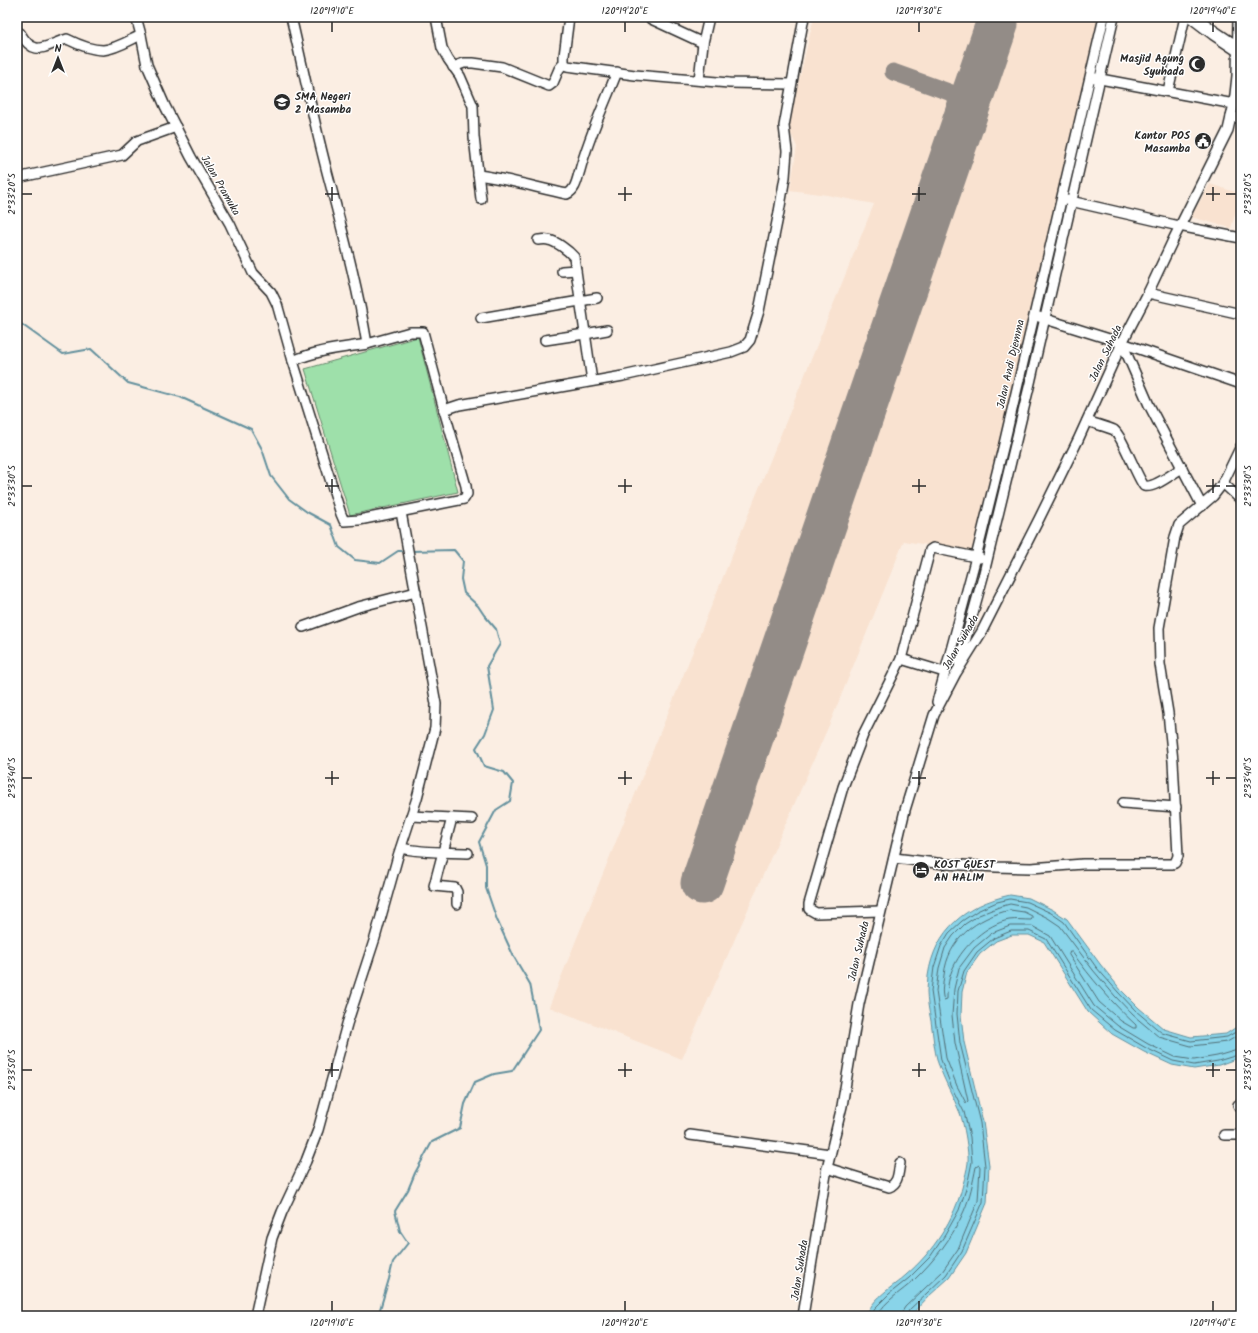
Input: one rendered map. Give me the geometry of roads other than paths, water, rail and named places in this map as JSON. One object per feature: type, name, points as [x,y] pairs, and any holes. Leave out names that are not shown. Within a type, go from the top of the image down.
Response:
[{"type":"highway","points":[[1192,17],[1239,49]]},
{"type":"street","name":"Jalan Pramuka","points":[[136,17],[147,65],[165,106],[191,157],[230,224],[253,273],[274,298],[277,304],[293,361],[344,521],[359,520],[401,512]]},
{"type":"street","points":[[291,17],[357,290],[367,344]]},
{"type":"street","points":[[436,17],[442,48],[463,82],[473,106],[474,137],[481,199]]},
{"type":"street","points":[[453,67],[464,63],[502,67],[549,86],[552,84],[559,69],[564,63],[569,17]]},
{"type":"street","points":[[650,17],[651,19],[703,42]]},
{"type":"street","points":[[699,80],[703,42],[709,17]]},
{"type":"street","points":[[444,410],[472,402],[630,374],[732,352],[744,347],[750,340],[758,311],[779,212],[785,177],[787,151],[784,126],[804,17]]},
{"type":"street","name":"Jalan Andi Djemma","points":[[934,715],[998,469],[1104,17]]},
{"type":"street","points":[[956,673],[987,560],[1045,319],[1114,17]]},
{"type":"street","points":[[1168,91],[1185,17]]},
{"type":"street","name":"Jalan Suhada","points":[[804,1316],[827,1168],[842,1106],[859,1004],[905,810],[934,715],[956,673],[994,608],[1087,421],[1122,342],[1148,293],[1179,226],[1228,130],[1234,104],[1239,49],[1238,17]]},
{"type":"street","points":[[20,33],[26,42],[38,48],[44,48],[67,39],[91,48],[104,50],[141,36]]},
{"type":"street","points":[[564,63],[567,66],[574,68],[729,83],[791,84]]},
{"type":"street","points":[[478,175],[567,194],[571,192],[576,185],[585,150],[617,72]]},
{"type":"street","points":[[1089,78],[1234,104]]},
{"type":"street","points":[[1231,117],[1241,118]]},
{"type":"street","points":[[17,178],[122,155],[137,140],[176,127]]},
{"type":"street","points":[[1061,199],[1179,226],[1241,238]]},
{"type":"street","points":[[538,240],[549,240],[558,244],[574,257],[592,381]]},
{"type":"street","points":[[562,271],[576,270]]},
{"type":"street","points":[[1148,293],[1241,314]]},
{"type":"street","points":[[481,318],[581,302],[597,298]]},
{"type":"street","points":[[1034,316],[1122,342],[1241,384]]},
{"type":"street","points":[[545,340],[607,330]]},
{"type":"street","points":[[254,1316],[272,1238],[318,1130],[348,1024],[376,938],[401,848],[417,798],[435,728],[436,704],[401,512],[464,499],[467,494],[424,332],[410,332],[367,344],[309,355],[293,361]]},
{"type":"street","points":[[1122,342],[1149,405],[1202,506]]},
{"type":"street","points":[[1087,421],[1114,431],[1120,439],[1144,486],[1148,487],[1154,485],[1182,468]]},
{"type":"street","points":[[894,858],[996,868],[1030,868],[1083,864],[1175,863],[1178,856],[1176,807],[1168,713],[1160,664],[1159,628],[1175,537],[1179,525],[1213,496],[1223,483],[1241,446]]},
{"type":"street","points":[[998,469],[1008,471]]},
{"type":"street","points":[[1223,483],[1241,500]]},
{"type":"street","points":[[880,911],[816,913],[809,909],[809,904],[843,787],[863,735],[901,659],[930,550],[934,548],[987,560]]},
{"type":"street","points":[[303,627],[358,607],[416,592]]},
{"type":"street","points":[[901,659],[944,672]]},
{"type":"street","points":[[1123,803],[1176,807]]},
{"type":"street","points":[[411,816],[472,819]]},
{"type":"street","points":[[452,818],[434,886],[455,888],[457,892],[457,904]]},
{"type":"street","points":[[401,848],[412,851],[468,853]]},
{"type":"street","points":[[690,1135],[830,1154]]},
{"type":"street","points":[[1224,1135],[1241,1135]]},
{"type":"street","points":[[827,1168],[889,1187],[894,1185],[896,1181],[900,1163]]},
{"type":"water","points":[[1010,895],[1029,898],[1067,919],[1121,990],[1139,1008],[1164,1029],[1191,1037],[1226,1034],[1241,1024],[1241,1057],[1219,1065],[1194,1069],[1172,1065],[1144,1052],[1112,1034],[1088,1012],[1044,942],[1029,935],[1012,935],[996,941],[980,954],[967,972],[962,992],[961,1015],[964,1042],[983,1122],[989,1165],[987,1203],[966,1253],[949,1278],[910,1316],[867,1316],[871,1306],[916,1266],[942,1234],[955,1210],[968,1166],[967,1145],[962,1118],[940,1069],[935,1047],[927,995],[928,976],[932,959],[945,932],[955,922],[980,905],[994,899]]},
{"type":"waterway","points":[[17,321],[63,354],[91,349],[128,383],[180,397],[251,429],[262,449],[271,476],[289,499],[307,512],[331,525],[339,547],[355,560],[380,563],[398,551],[405,551]]},
{"type":"waterway","points":[[378,1316],[393,1262],[408,1243],[400,1231],[395,1211],[408,1190],[415,1173],[432,1142],[460,1128],[465,1104],[475,1082],[494,1074],[512,1071],[539,1030],[530,984],[514,957],[497,920],[486,888],[486,865],[479,842],[496,810],[510,801],[513,783],[504,772],[484,766],[476,748],[485,734],[494,710],[487,666],[500,644],[496,629],[478,606],[464,593],[461,579],[463,561],[454,550],[410,551]]},
{"type":"place","name":"Masjid Agung Syuhada","points":[[1197,64]]},
{"type":"place","name":"SMA Negeri 2 Masamba","points":[[282,102]]},
{"type":"place","name":"Kantor POS Masamba","points":[[1203,141]]},
{"type":"place","name":"KOST GUEST AN HALIM","points":[[921,870]]}]
